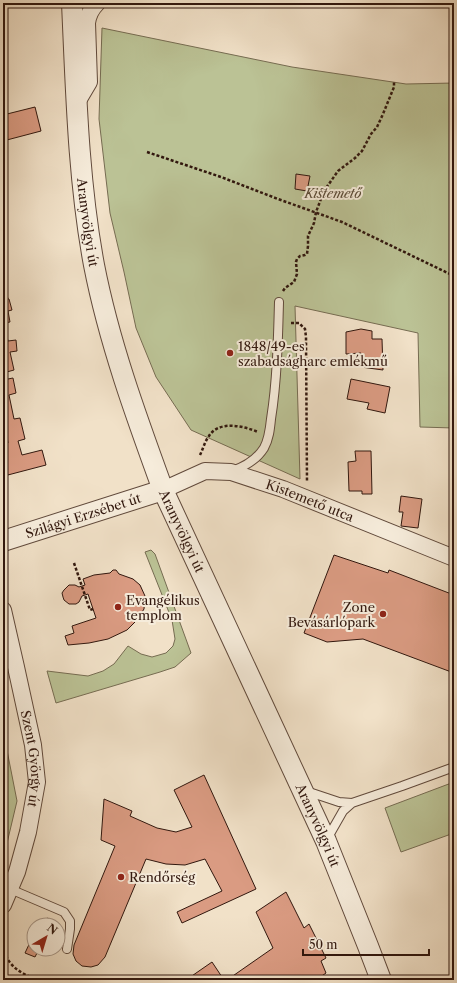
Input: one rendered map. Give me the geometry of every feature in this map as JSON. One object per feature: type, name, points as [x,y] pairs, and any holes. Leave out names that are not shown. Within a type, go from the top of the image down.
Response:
[{"type":"street","name":"Aranyvölgyi út","points":[[72,3],[76,104],[85,197],[94,265],[118,361],[163,490],[326,841],[381,980]]},
{"type":"street","points":[[76,104],[89,82],[87,18],[97,3]]},
{"type":"street","name":"Kistemető utca","points":[[163,490],[205,471],[231,472],[307,498],[454,558]]},
{"type":"street","name":"Szilágyi Erzsébet út","points":[[3,541],[163,490]]},
{"type":"street","name":"Szent György út","points":[[3,610],[33,744],[37,782],[28,832],[17,872],[3,905]]},
{"type":"street","points":[[368,946],[392,980]]},
{"type":"lane","points":[[231,472],[248,464],[259,455],[265,447],[268,438],[274,402],[280,299]]},
{"type":"lane","points":[[302,790],[339,802],[352,803],[454,767]]},
{"type":"lane","points":[[326,841],[344,811],[352,803]]},
{"type":"lane","points":[[10,889],[64,912],[70,920],[67,949]]},
{"type":"path","points":[[280,299],[285,288],[294,282],[297,274],[297,259],[300,256],[307,254],[308,236],[314,223],[316,212],[324,191],[338,171],[362,151],[371,134],[377,127],[394,87],[394,82]]},
{"type":"path","points":[[148,152],[221,177],[342,222],[454,277]]},
{"type":"path","points":[[278,324],[299,323],[305,329],[307,498]]},
{"type":"path","points":[[199,458],[210,435],[219,427],[244,427],[268,438]]},
{"type":"path","points":[[74,562],[90,610],[93,609]]},
{"type":"path","points":[[4,951],[10,964],[19,972],[37,980]]},
{"type":"green space","name":"Kistemető","points":[[102,28],[292,67],[406,84],[454,83],[454,428],[420,427],[418,333],[295,306],[300,479],[191,430],[156,377],[136,328],[110,213],[99,119]]},
{"type":"green space","points":[[151,550],[155,554],[191,653],[175,667],[56,703],[47,671],[88,676],[103,671],[114,664],[128,646],[141,654],[152,657],[166,653],[173,646],[175,639],[172,620],[145,552]]},
{"type":"green space","points":[[3,730],[17,801],[3,860]]},
{"type":"green space","points":[[454,782],[454,833],[401,852],[385,808]]},
{"type":"building","points":[[35,107],[41,131],[3,141],[3,115]]},
{"type":"building","points":[[296,174],[310,176],[307,191],[295,189]]},
{"type":"building","points":[[3,278],[12,310],[8,311],[10,322],[4,323],[8,341],[16,340],[17,351],[10,352],[14,370],[3,373]]},
{"type":"building","points":[[361,329],[372,331],[372,339],[382,339],[383,370],[361,367],[361,353],[346,354],[346,332]]},
{"type":"building","points":[[13,378],[16,393],[9,395],[14,419],[20,418],[25,439],[18,441],[22,455],[42,450],[46,465],[4,476],[3,459],[7,459],[3,444],[8,443],[7,436],[3,437],[3,380]]},
{"type":"building","points":[[351,379],[390,387],[385,413],[367,409],[369,403],[347,399]]},
{"type":"building","points":[[355,451],[371,451],[372,494],[362,494],[362,491],[349,491],[348,462],[356,461]]},
{"type":"building","points":[[401,496],[422,499],[418,528],[401,526],[403,512],[399,512]]},
{"type":"building","name":"Zone Bevásárlópark","points":[[334,555],[388,573],[389,570],[454,595],[454,673],[363,639],[327,642],[304,633]]},
{"type":"building","name":"Evangélikus templom","points":[[113,570],[116,570],[119,574],[133,579],[140,585],[145,596],[144,609],[137,620],[127,630],[108,639],[68,645],[65,636],[74,633],[72,626],[96,618],[88,594],[82,596],[76,604],[69,604],[64,600],[62,593],[69,585],[79,587],[85,585],[83,579],[94,575],[110,573]]},
{"type":"building","name":"Rendőrség","points":[[204,775],[256,889],[182,923],[177,912],[222,891],[205,859],[185,865],[166,864],[146,859],[105,957],[98,965],[91,967],[82,966],[76,961],[73,954],[74,945],[115,846],[101,840],[104,799],[132,811],[130,816],[157,828],[176,832],[192,827],[174,790]]},
{"type":"building","points":[[286,892],[304,928],[309,924],[326,958],[321,961],[326,973],[316,980],[227,980],[273,948],[256,912]]},
{"type":"building","points":[[212,962],[224,980],[186,980]]},
{"type":"place","name":"1848/49-es szabadságharc emlékmű","points":[[230,353]]},
{"type":"place","name":"Evangélikus templom","points":[[118,607]]},
{"type":"place","name":"Zone Bevásárlópark","points":[[383,614]]},
{"type":"place","name":"Rendőrség","points":[[121,877]]}]
